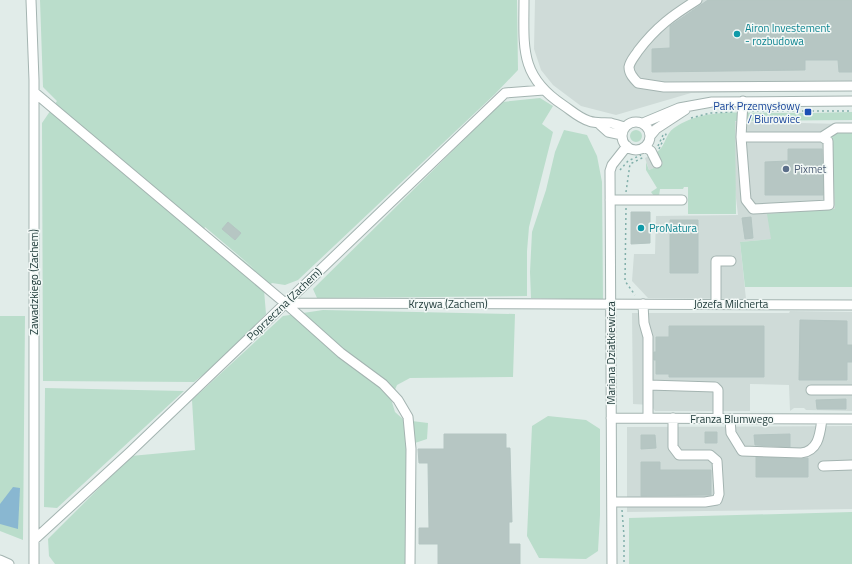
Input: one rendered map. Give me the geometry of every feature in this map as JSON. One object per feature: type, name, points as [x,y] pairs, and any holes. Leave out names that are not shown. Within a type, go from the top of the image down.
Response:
[{"type":"street","name":"Zawadzkiego (Zachem)","points":[[31,0],[34,92],[34,564]]},
{"type":"street","points":[[524,0],[524,50],[527,62],[534,77],[544,90],[581,118],[598,124],[608,132],[624,131],[634,122],[643,123],[679,108],[712,102],[742,107],[852,101]]},
{"type":"street","points":[[697,0],[665,21],[650,35],[632,60],[629,67],[630,74],[638,83],[664,87],[852,86]]},
{"type":"street","name":"Poprzeczna (Zachem)","points":[[34,540],[130,452],[505,93],[544,90]]},
{"type":"street","points":[[34,92],[341,353],[383,384],[404,410],[408,417],[411,449],[410,564]]},
{"type":"street","points":[[651,135],[665,123],[692,106]]},
{"type":"street","points":[[742,107],[741,137],[746,200],[753,209],[829,206],[828,141],[822,137]]},
{"type":"street","points":[[643,123],[648,127],[651,135],[649,150],[658,163]]},
{"type":"street","points":[[741,137],[822,137],[836,128],[852,128]]},
{"type":"street","points":[[624,131],[623,141],[627,146],[636,150],[649,150]]},
{"type":"street","name":"Mariana Dziatkiewicza","points":[[612,564],[616,502],[611,418],[610,171],[627,146]]},
{"type":"street","points":[[610,200],[682,200]]},
{"type":"street","points":[[716,304],[716,261],[731,261]]},
{"type":"street","name":"Krzywa (Zachem)","points":[[284,303],[611,304]]},
{"type":"street","name":"Józefa Milcherta","points":[[611,304],[852,305]]},
{"type":"street","points":[[639,304],[648,337],[648,418]]},
{"type":"street","points":[[648,385],[715,387],[718,390],[718,419]]},
{"type":"street","points":[[811,390],[852,390]]},
{"type":"street","name":"Franza Blumwego","points":[[611,418],[852,419]]},
{"type":"street","points":[[616,502],[705,502],[716,500],[719,494],[717,461],[710,455],[679,455],[673,447],[673,418]]},
{"type":"street","points":[[730,419],[731,433],[742,451],[808,453],[814,448],[819,437],[822,419]]},
{"type":"street","points":[[823,466],[852,465]]},
{"type":"street","points":[[0,560],[9,564]]},
{"type":"path","points":[[705,111],[742,107],[852,108]]},
{"type":"path","points":[[689,118],[742,107],[852,111]]},
{"type":"path","points":[[618,174],[628,161],[658,146],[667,128]]},
{"type":"path","points":[[639,304],[625,280],[626,200],[630,164],[649,150],[661,147],[669,130]]},
{"type":"path","points":[[616,502],[624,536],[624,564]]},
{"type":"shaded area","points":[[535,0],[852,0],[852,91],[691,93],[616,115],[581,106],[553,85],[541,70],[534,49]]},
{"type":"shaded area","points":[[727,121],[841,124],[839,215],[771,239],[740,242],[746,299],[648,298],[632,281],[634,254],[655,254],[656,216],[738,215]]},
{"type":"shaded area","points":[[657,152],[663,164],[649,170],[645,158]]},
{"type":"shaded area","points":[[790,311],[852,312],[852,411],[806,410],[804,408],[794,408],[790,411],[789,385],[750,384],[750,411],[655,411],[651,405],[633,404],[632,313],[789,313]]},
{"type":"shaded area","points":[[852,426],[852,509],[627,512],[627,427]]},
{"type":"green space","points":[[40,0],[517,0],[518,70],[495,94],[298,280],[285,285],[272,283],[264,290],[266,314],[219,362],[194,382],[43,381],[42,123],[57,101],[43,87]],"holes":[[[205,227],[257,271],[204,229]]]},
{"type":"green space","points":[[540,98],[553,106],[542,124],[553,132],[529,227],[527,251],[527,296],[317,298],[313,289],[502,102]]},
{"type":"green space","points":[[734,112],[852,112],[852,120],[735,121],[736,214],[688,214],[688,187],[684,187],[683,189],[660,189],[659,196],[654,196],[651,192],[657,188],[646,170],[646,162],[649,170],[663,164],[657,152],[662,147],[669,133],[674,128],[697,117],[709,114]]},
{"type":"green space","points":[[564,130],[587,135],[597,156],[602,182],[603,300],[531,298],[530,272],[532,232],[546,190],[555,152]]},
{"type":"green space","points":[[634,130],[638,130],[642,136],[638,142],[634,142],[630,138],[630,134]]},
{"type":"green space","points":[[835,132],[852,132],[852,287],[745,287],[740,242],[771,239],[767,214],[835,209],[832,136]]},
{"type":"green space","points":[[323,310],[515,314],[513,377],[410,378],[397,385],[391,399],[395,412],[404,420],[428,423],[427,439],[409,445],[407,564],[55,564],[49,556],[48,539],[131,456],[195,450],[192,400],[283,316]]},
{"type":"green space","points":[[0,316],[25,316],[23,540],[0,531]]},
{"type":"green space","points":[[45,388],[184,391],[57,508],[44,507]]},
{"type":"green space","points":[[548,416],[586,420],[600,429],[600,515],[598,551],[586,559],[539,558],[527,536],[532,426]]},
{"type":"green space","points":[[852,512],[852,564],[629,564],[629,518]]},
{"type":"water","points":[[13,487],[20,488],[18,529],[0,524],[0,504]]},
{"type":"building","name":"Airon Investement - rozbudowa","points":[[708,0],[852,0],[852,72],[839,72],[838,60],[805,60],[805,70],[652,72],[652,49],[670,48],[670,26]]},
{"type":"building","points":[[788,149],[822,149],[823,195],[765,195],[765,162],[788,161]]},
{"type":"building","name":"ProNatura","points":[[631,212],[650,212],[650,243],[631,244]]},
{"type":"building","points":[[751,217],[753,238],[745,239],[742,218]]},
{"type":"building","points":[[670,220],[698,220],[698,273],[670,273]]},
{"type":"building","points":[[228,222],[241,233],[235,240],[222,229]]},
{"type":"building","points":[[800,320],[847,321],[847,345],[852,345],[852,362],[847,362],[847,380],[799,380]]},
{"type":"building","points":[[669,326],[764,326],[764,377],[669,377],[669,374],[656,374],[656,360],[654,360],[654,352],[656,352],[656,337],[669,337]]},
{"type":"building","points":[[846,399],[846,409],[817,409],[816,400]]},
{"type":"building","points":[[705,432],[717,432],[717,443],[705,443]]},
{"type":"building","points":[[444,434],[506,434],[506,448],[510,448],[512,522],[509,522],[509,544],[520,544],[520,564],[438,564],[438,544],[419,544],[419,528],[429,528],[428,463],[419,463],[418,449],[444,449]]},
{"type":"building","points":[[790,434],[790,447],[755,445],[754,435]]},
{"type":"building","points":[[641,435],[655,435],[656,448],[641,449]]},
{"type":"building","points":[[756,457],[808,458],[808,477],[756,477]]},
{"type":"building","points":[[641,462],[660,462],[660,470],[711,470],[711,495],[641,496]]},
{"type":"place","name":"Airon Investement - rozbudowa","points":[[737,34]]},
{"type":"place","name":"Park Przemysłowy / Biurowiec","points":[[808,112]]},
{"type":"place","name":"Pixmet","points":[[786,169]]},
{"type":"place","name":"ProNatura","points":[[641,228]]}]
